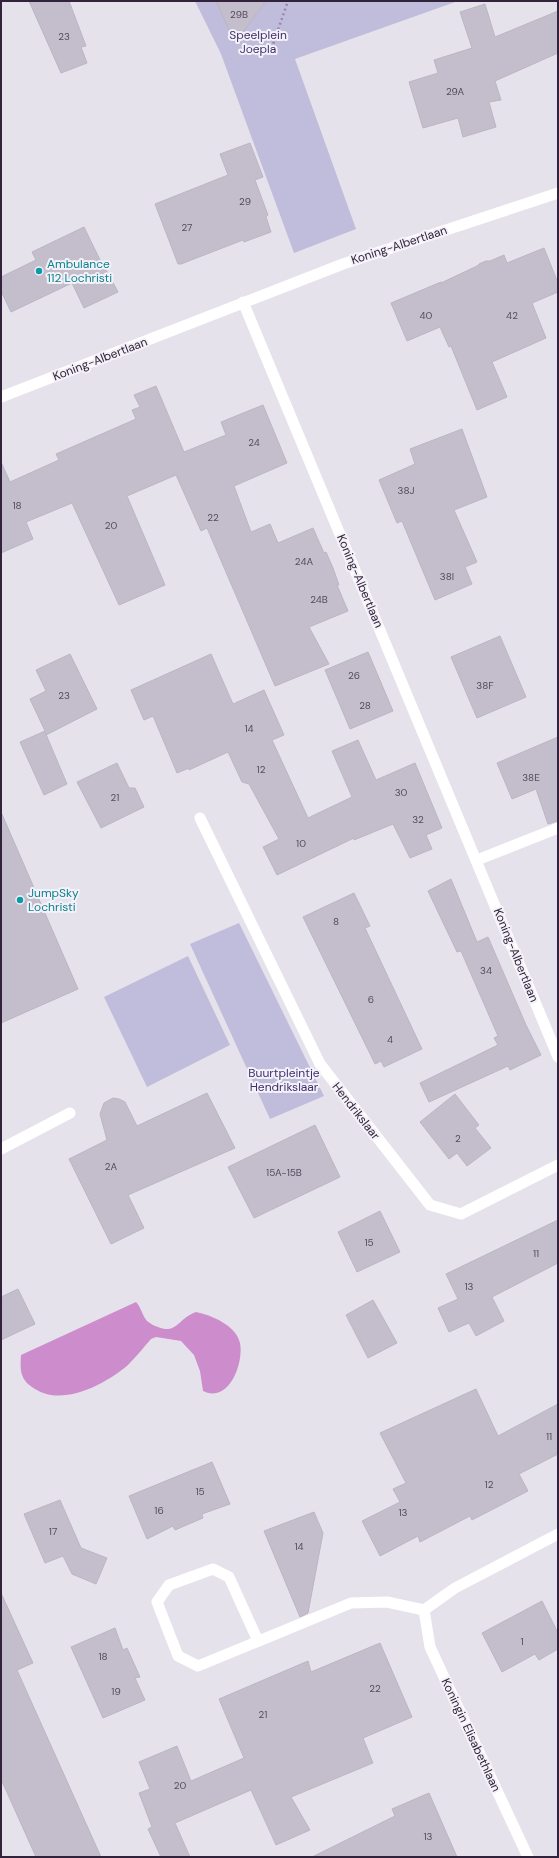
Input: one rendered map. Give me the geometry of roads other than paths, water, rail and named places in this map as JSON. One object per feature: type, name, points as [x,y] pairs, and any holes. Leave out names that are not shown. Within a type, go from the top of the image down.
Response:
[{"type":"street","name":"Koning-Albertlaan","points":[[1,397],[343,264],[558,193]]},
{"type":"street","name":"Koning-Albertlaan","points":[[243,302],[556,1053]]},
{"type":"street","name":"Hendrikslaar","points":[[200,818],[320,1064],[430,1205],[461,1214],[558,1165]]},
{"type":"street","points":[[476,860],[558,828]]},
{"type":"street","points":[[1,1149],[70,1113]]},
{"type":"street","points":[[258,1641],[229,1576],[213,1569],[169,1585],[157,1602],[178,1656],[198,1666],[258,1641],[351,1602],[387,1602],[424,1610],[455,1588],[558,1534]]},
{"type":"street","name":"Koningin Elisabethlaan","points":[[424,1610],[430,1647],[528,1857]]},
{"type":"place","name":"Ambulance 112 Lochristi","points":[[39,271]]},
{"type":"place","name":"JumpSky Lochristi","points":[[20,900]]},
{"type":"park label","name":"Speelplein Joepla","points":[[258,42]]},
{"type":"park label","name":"Buurtpleintje Hendrikslaar","points":[[284,1080]]}]
